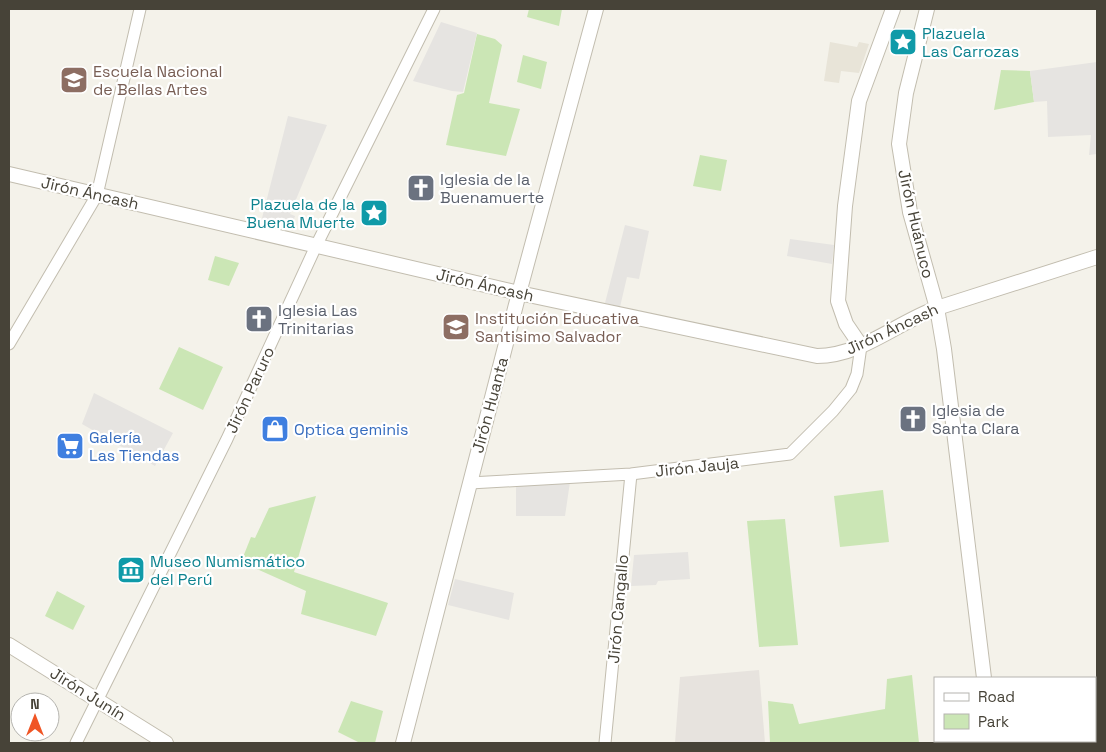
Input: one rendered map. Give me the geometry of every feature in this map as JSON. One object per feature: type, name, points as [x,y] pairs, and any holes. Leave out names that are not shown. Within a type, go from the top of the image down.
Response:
[{"type":"street","points":[[9,344],[97,195],[140,9]]},
{"type":"street","name":"Jirón Paruro","points":[[76,743],[228,439],[316,246],[434,9]]},
{"type":"street","name":"Jirón Huanta","points":[[403,743],[519,293],[596,9]]},
{"type":"street","points":[[861,346],[846,324],[838,301],[844,206],[859,101],[893,9]]},
{"type":"street","name":"Jirón Huánuco","points":[[927,9],[906,93],[899,144],[910,212],[937,308],[984,677]]},
{"type":"street","name":"Jirón Áncash","points":[[9,174],[519,293],[816,356],[837,354],[861,346],[920,314],[1097,257]]},
{"type":"street","name":"Jirón Jauja","points":[[470,483],[631,474],[738,462],[792,453],[851,389],[859,367],[861,346]]},
{"type":"street","name":"Jirón Cangallo","points":[[605,743],[631,474]]},
{"type":"street","name":"Jirón Junín","points":[[9,645],[166,743]]},
{"type":"shaded area","points":[[441,22],[477,33],[463,92],[413,81]]},
{"type":"shaded area","points":[[830,42],[857,47],[859,42],[869,44],[859,73],[841,71],[839,83],[824,81]]},
{"type":"shaded area","points":[[1097,62],[1097,154],[1089,155],[1091,135],[1048,137],[1047,101],[1034,102],[1030,71]]},
{"type":"shaded area","points":[[288,116],[327,125],[290,214],[295,216],[291,228],[261,222]]},
{"type":"shaded area","points":[[625,225],[649,231],[639,279],[627,277],[620,307],[605,303]]},
{"type":"shaded area","points":[[790,239],[834,245],[832,264],[787,256]]},
{"type":"shaded area","points":[[94,393],[173,433],[155,466],[82,424]]},
{"type":"shaded area","points":[[570,482],[565,516],[516,516],[516,485]]},
{"type":"shaded area","points":[[688,552],[690,579],[658,581],[656,585],[631,586],[634,555]]},
{"type":"shaded area","points":[[455,579],[514,593],[509,620],[448,605]]},
{"type":"shaded area","points":[[759,670],[765,743],[675,743],[680,677]]},
{"type":"green space","points":[[529,9],[562,9],[559,26],[527,17]]},
{"type":"green space","points":[[477,34],[495,39],[502,45],[489,103],[520,109],[506,156],[446,145],[457,95],[464,93]]},
{"type":"green space","points":[[523,55],[547,62],[541,89],[517,82]]},
{"type":"green space","points":[[1001,70],[1030,71],[1034,102],[994,110]]},
{"type":"green space","points":[[700,155],[727,160],[721,191],[693,186]]},
{"type":"green space","points":[[215,256],[239,263],[229,286],[208,280]]},
{"type":"green space","points":[[179,347],[223,367],[203,410],[159,389]]},
{"type":"green space","points":[[883,490],[889,542],[840,547],[834,496]]},
{"type":"green space","points":[[316,496],[294,572],[388,603],[376,636],[301,614],[306,591],[241,562],[251,537],[255,538],[269,508]]},
{"type":"green space","points":[[785,519],[798,645],[759,647],[747,521]]},
{"type":"green space","points":[[57,591],[85,606],[73,630],[45,616]]},
{"type":"green space","points":[[912,675],[919,743],[770,743],[768,701],[793,704],[799,724],[885,709],[887,679]]},
{"type":"green space","points":[[351,701],[383,711],[375,743],[360,743],[338,732]]},
{"type":"place","name":"Plazuela Las Carrozas","points":[[903,42]]},
{"type":"place","name":"Escuela Nacional de Bellas Artes","points":[[74,80]]},
{"type":"place","name":"Iglesia de la Buenamuerte","points":[[421,188]]},
{"type":"place","name":"Plazuela de la Buena Muerte","points":[[374,213]]},
{"type":"place","name":"Iglesia Las Trinitarias","points":[[259,319]]},
{"type":"place","name":"Institución Educativa Santisimo Salvador","points":[[456,327]]},
{"type":"place","name":"Iglesia de Santa Clara","points":[[913,419]]},
{"type":"place","name":"Optica geminis","points":[[275,429]]},
{"type":"place","name":"Galería Las Tiendas","points":[[70,446]]},
{"type":"place","name":"Museo Numismático del Perú","points":[[131,570]]}]
